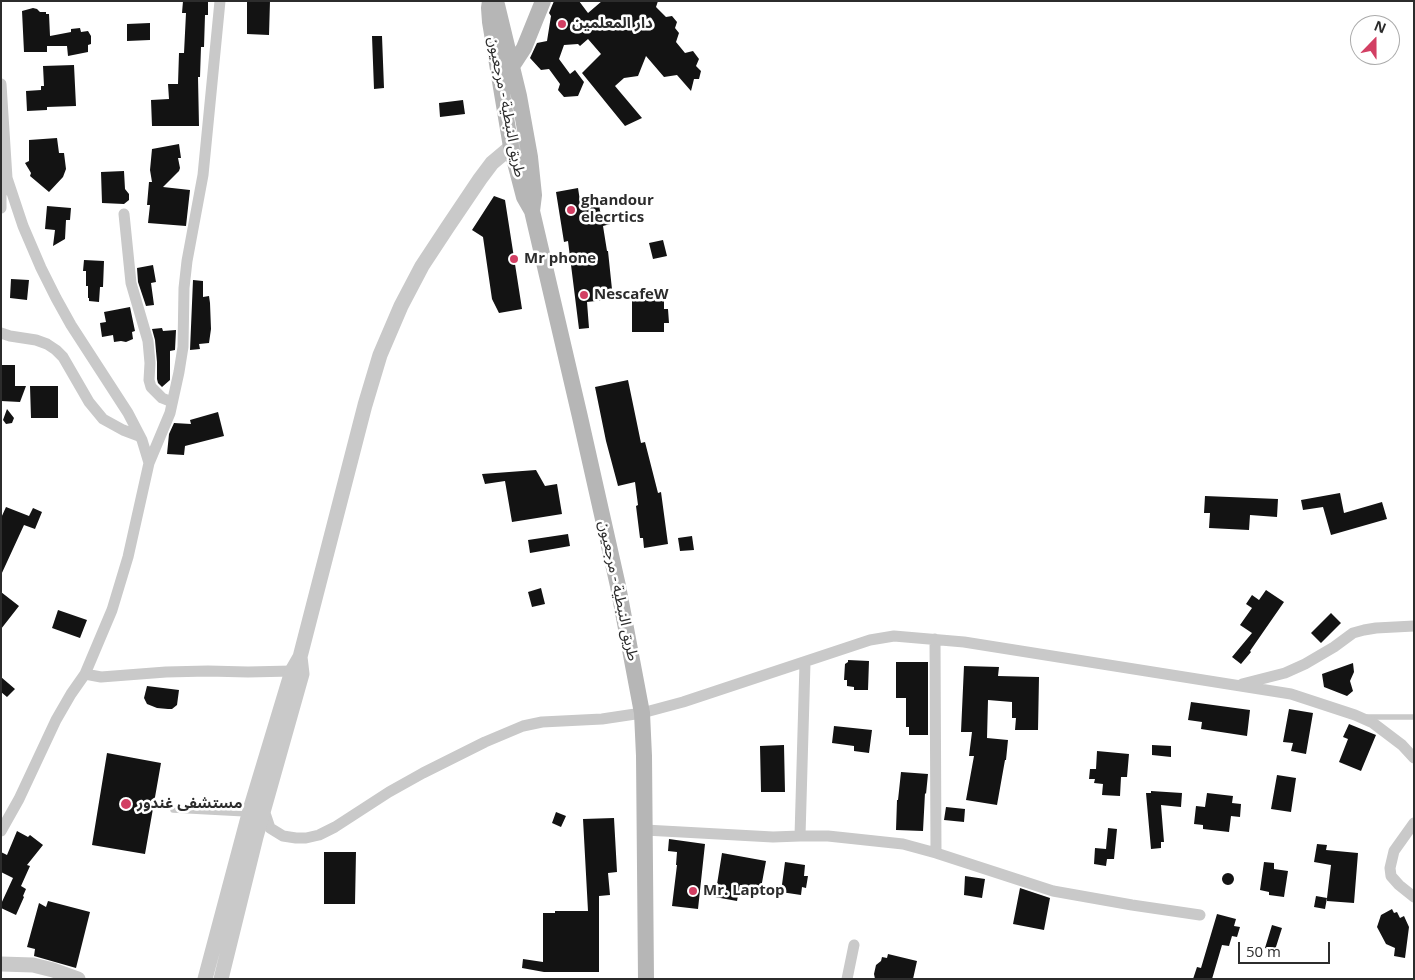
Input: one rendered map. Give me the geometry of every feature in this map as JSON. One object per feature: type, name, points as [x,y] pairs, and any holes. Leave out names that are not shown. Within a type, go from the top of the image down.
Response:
[{"type":"main road","name":"طريق النبطية - مرجعيون","points":[[490,1],[490,22],[505,68],[519,96],[533,178],[534,195],[532,211]]},
{"type":"main road","name":"طريق النبطية - مرجعيون","points":[[495,1],[501,19],[511,147],[524,197],[532,211],[618,586],[642,714],[646,979]]},
{"type":"main road","points":[[505,68],[535,1]]},
{"type":"main road","points":[[505,68],[524,48],[543,1]]},
{"type":"street","points":[[1,831],[56,720],[85,674],[112,610],[128,557],[149,464],[170,413],[183,347],[184,288],[187,261],[204,175],[220,1]]},
{"type":"street","points":[[1,84],[7,178],[23,226],[40,268],[70,325],[128,413],[149,464]]},
{"type":"street","points":[[221,979],[254,812],[297,672],[365,405],[380,355],[401,306],[422,266],[480,179],[492,163],[511,147],[527,139]]},
{"type":"street","points":[[1,208],[2,195],[7,178]]},
{"type":"street","points":[[124,214],[131,283],[148,341],[149,380],[155,392],[162,398],[172,402]]},
{"type":"street","points":[[1,333],[48,344],[63,358],[89,402],[103,419],[139,436]]},
{"type":"street","points":[[1238,685],[1285,673],[1305,664],[1353,633],[1376,628],[1414,626]]},
{"type":"street","points":[[254,812],[266,816],[270,828],[282,836],[306,838],[319,835],[423,773],[485,742],[523,726],[542,722],[602,719],[642,714],[804,663],[870,640],[894,636],[964,642],[1291,694],[1373,723],[1402,745],[1414,758]]},
{"type":"street","points":[[935,639],[936,853]]},
{"type":"street","points":[[800,836],[804,663]]},
{"type":"street","points":[[85,674],[101,677],[166,672],[297,672]]},
{"type":"street","points":[[1414,823],[1394,851],[1390,868],[1391,876],[1414,897]]},
{"type":"street","points":[[249,836],[261,835],[270,828]]},
{"type":"street","points":[[645,830],[773,837],[828,836],[903,844],[1053,891],[1200,916]]},
{"type":"street","points":[[205,979],[249,836]]},
{"type":"street","points":[[847,979],[854,945]]},
{"type":"street","points":[[1,964],[33,965],[78,979]]},
{"type":"lane","points":[[1360,717],[1414,718]]},
{"type":"lane","points":[[173,810],[254,812]]},
{"type":"building","points":[[183,1],[208,1],[208,15],[205,15],[204,47],[201,47],[200,77],[198,77],[199,126],[152,126],[151,100],[169,99],[168,84],[178,84],[179,53],[184,53],[186,13],[182,13]]},
{"type":"building","points":[[247,1],[270,1],[269,35],[247,34]]},
{"type":"building","points":[[554,1],[579,1],[588,13],[602,1],[658,1],[656,7],[666,17],[672,16],[677,22],[675,28],[679,33],[676,42],[685,53],[693,51],[699,59],[696,66],[701,71],[699,79],[694,79],[691,91],[677,75],[664,77],[646,56],[638,76],[624,78],[615,86],[642,118],[625,126],[582,73],[601,54],[588,39],[580,46],[578,44],[564,45],[559,59],[570,74],[575,70],[584,82],[578,96],[564,97],[558,90],[560,84],[549,69],[541,70],[530,58],[537,43],[547,41],[551,16],[549,13]]},
{"type":"building","points":[[33,8],[49,14],[50,36],[71,32],[71,29],[80,28],[81,32],[88,31],[91,36],[91,44],[88,45],[88,52],[68,56],[67,46],[47,46],[47,52],[24,52],[22,11]]},
{"type":"building","points":[[150,23],[150,40],[127,41],[127,24]]},
{"type":"building","points":[[372,36],[382,36],[384,88],[374,89]]},
{"type":"building","points":[[74,65],[76,106],[47,107],[47,110],[27,111],[26,91],[41,90],[41,86],[44,86],[43,66]]},
{"type":"building","points":[[463,100],[465,114],[440,117],[439,103]]},
{"type":"building","points":[[57,138],[59,153],[64,153],[66,169],[63,177],[49,192],[30,176],[31,173],[25,163],[29,161],[29,140]]},
{"type":"building","points":[[179,144],[181,158],[178,158],[179,171],[163,187],[190,190],[186,226],[148,223],[150,205],[147,205],[149,182],[152,182],[150,170],[152,149]]},
{"type":"building","points":[[124,171],[125,189],[129,194],[129,200],[124,204],[102,203],[101,172]]},
{"type":"building","points":[[578,188],[580,201],[598,199],[601,216],[609,215],[610,224],[603,226],[608,251],[613,299],[587,302],[589,328],[579,329],[568,241],[564,242],[556,192]]},
{"type":"building","points":[[494,196],[505,200],[522,309],[499,313],[492,299],[483,237],[472,230]]},
{"type":"building","points":[[47,206],[71,208],[70,220],[66,220],[65,239],[53,246],[55,230],[45,229]]},
{"type":"building","points":[[663,240],[667,256],[653,259],[649,243]]},
{"type":"building","points":[[84,260],[104,261],[103,287],[100,287],[99,302],[89,301],[86,271],[83,271]]},
{"type":"building","points":[[153,265],[156,282],[151,283],[154,305],[146,306],[138,282],[137,268]]},
{"type":"building","points":[[11,279],[29,280],[27,300],[10,298]]},
{"type":"building","points":[[193,280],[203,281],[203,297],[209,296],[211,329],[209,343],[199,344],[200,349],[190,350]]},
{"type":"building","points":[[632,299],[664,300],[664,309],[668,309],[669,323],[664,323],[664,332],[632,332]]},
{"type":"building","points":[[130,307],[135,331],[132,332],[133,339],[126,342],[114,342],[113,335],[102,337],[100,323],[106,322],[104,312]]},
{"type":"building","points":[[162,328],[163,331],[176,330],[175,350],[170,351],[170,380],[162,387],[157,379],[155,340],[152,329]]},
{"type":"building","points":[[1,365],[15,365],[15,386],[26,386],[20,402],[1,401]]},
{"type":"building","points":[[628,380],[641,443],[645,442],[658,493],[661,492],[668,544],[644,548],[643,538],[640,538],[635,482],[618,486],[606,441],[595,387]]},
{"type":"building","points":[[30,386],[58,386],[58,418],[31,418]]},
{"type":"building","points":[[7,409],[14,418],[12,423],[6,424],[3,420]]},
{"type":"building","points":[[218,412],[224,436],[185,446],[184,455],[167,454],[169,434],[174,423],[191,424],[190,420]]},
{"type":"building","points":[[536,470],[545,486],[557,484],[562,514],[512,522],[505,481],[485,484],[482,474]]},
{"type":"building","points":[[1340,493],[1344,513],[1382,502],[1387,519],[1331,535],[1323,507],[1303,510],[1301,500]]},
{"type":"building","points":[[1205,496],[1278,499],[1277,517],[1250,515],[1249,530],[1209,528],[1210,513],[1204,513]]},
{"type":"building","points":[[6,507],[29,516],[33,508],[42,512],[35,529],[24,525],[1,575],[1,518]]},
{"type":"building","points":[[568,534],[570,546],[530,553],[528,540]]},
{"type":"building","points":[[692,536],[694,550],[680,551],[678,538]]},
{"type":"building","points":[[541,588],[545,604],[532,607],[528,592]]},
{"type":"building","points":[[1266,590],[1284,602],[1241,664],[1232,657],[1252,633],[1240,625],[1252,608],[1246,604],[1252,595],[1259,600]]},
{"type":"building","points":[[1,592],[19,606],[1,629]]},
{"type":"building","points":[[58,610],[87,620],[80,638],[52,628]]},
{"type":"building","points":[[1331,613],[1341,623],[1321,643],[1311,633]]},
{"type":"building","points":[[848,660],[869,661],[868,690],[854,690],[854,687],[847,686],[847,680],[844,680],[845,664]]},
{"type":"building","points":[[896,662],[928,662],[928,735],[909,735],[909,727],[906,727],[906,698],[896,698]]},
{"type":"building","points":[[1353,663],[1354,672],[1350,681],[1353,691],[1347,696],[1324,687],[1322,674]]},
{"type":"building","points":[[964,666],[999,667],[998,676],[1039,677],[1038,730],[1015,730],[1016,718],[1012,718],[1012,702],[988,700],[987,738],[1008,740],[997,805],[966,800],[974,756],[969,756],[972,732],[961,732]]},
{"type":"building","points":[[1,677],[15,689],[7,697],[1,692]]},
{"type":"building","points":[[147,686],[179,690],[177,705],[172,709],[168,709],[157,708],[147,704],[144,698]]},
{"type":"building","points":[[1191,702],[1250,710],[1247,736],[1201,729],[1202,722],[1188,720]]},
{"type":"building","points":[[1289,709],[1313,713],[1306,754],[1291,751],[1293,743],[1283,742]]},
{"type":"building","points":[[1349,724],[1376,735],[1361,771],[1339,762],[1348,739],[1343,737]]},
{"type":"building","points":[[834,726],[872,730],[869,753],[854,751],[854,746],[832,743]]},
{"type":"building","points":[[784,745],[785,792],[761,792],[760,746]]},
{"type":"building","points":[[1152,745],[1171,746],[1171,757],[1152,755]]},
{"type":"building","points":[[1097,751],[1129,754],[1127,777],[1121,777],[1120,796],[1102,795],[1103,784],[1094,783],[1095,779],[1089,779],[1090,769],[1096,769]]},
{"type":"building","name":"مستشفى غندور","points":[[107,753],[161,763],[145,854],[92,845]]},
{"type":"building","points":[[901,772],[928,774],[923,831],[896,830],[897,800]]},
{"type":"building","points":[[1277,775],[1296,778],[1291,812],[1271,809]]},
{"type":"building","points":[[1151,791],[1182,793],[1181,807],[1161,805],[1164,842],[1161,842],[1161,848],[1151,849],[1146,793],[1151,793]]},
{"type":"building","points":[[1207,793],[1233,796],[1232,803],[1241,804],[1240,817],[1231,816],[1229,832],[1203,829],[1203,825],[1194,824],[1196,806],[1205,807]]},
{"type":"building","points":[[946,807],[965,809],[964,822],[944,820]]},
{"type":"building","points":[[556,812],[566,816],[561,827],[552,823]]},
{"type":"building","points":[[614,818],[617,872],[608,873],[610,895],[599,896],[599,972],[544,972],[522,968],[523,959],[543,962],[543,913],[588,911],[583,819]]},
{"type":"building","points":[[1108,828],[1117,829],[1114,859],[1107,859],[1106,866],[1094,864],[1095,848],[1106,849]]},
{"type":"building","points":[[17,831],[28,837],[30,835],[43,845],[27,865],[30,866],[21,886],[26,889],[16,915],[1,908],[13,878],[1,872],[1,852],[7,855]]},
{"type":"building","points":[[669,839],[705,844],[698,909],[672,906],[677,852],[668,851]]},
{"type":"building","points":[[1317,844],[1327,845],[1326,850],[1358,853],[1354,903],[1327,901],[1331,865],[1314,862]]},
{"type":"building","points":[[324,852],[356,852],[355,904],[324,904]]},
{"type":"building","points":[[722,853],[766,861],[761,888],[740,885],[737,901],[715,897]]},
{"type":"building","points":[[785,862],[805,865],[804,876],[808,876],[806,888],[802,887],[801,895],[781,892]]},
{"type":"building","points":[[1264,862],[1274,863],[1274,869],[1288,871],[1284,897],[1269,895],[1269,892],[1260,890]]},
{"type":"building","points":[[1226,873],[1230,873],[1234,879],[1230,885],[1226,885],[1222,881],[1222,877]]},
{"type":"building","points":[[965,876],[985,879],[982,898],[964,895]]},
{"type":"building","points":[[1020,888],[1050,898],[1044,930],[1013,924]]},
{"type":"building","points":[[1316,896],[1327,898],[1325,909],[1314,907]]},
{"type":"building","points":[[48,901],[90,912],[76,968],[34,956],[35,949],[27,947],[39,903],[46,907]]},
{"type":"building","points":[[1392,909],[1394,913],[1397,912],[1400,918],[1404,916],[1409,927],[1405,958],[1394,956],[1395,948],[1386,944],[1377,927],[1381,915]]},
{"type":"building","points":[[1217,914],[1236,919],[1234,926],[1240,927],[1237,937],[1232,936],[1229,946],[1222,945],[1212,979],[1193,979],[1197,967],[1201,968]]},
{"type":"building","points":[[1272,925],[1282,928],[1275,950],[1265,948]]},
{"type":"building","points":[[888,954],[917,961],[913,979],[875,979],[876,965],[881,961],[882,957],[887,958]]},
{"type":"place","name":"دار المعلمين","points":[[562,24]]},
{"type":"place","name":"ghandour elecrtics","points":[[571,210]]},
{"type":"place","name":"Mr phone","points":[[514,259]]},
{"type":"place","name":"NescafeW","points":[[584,295]]},
{"type":"place","name":"مستشفى غندور","points":[[126,804]]},
{"type":"place","name":"Mr. Laptop","points":[[693,891]]}]
